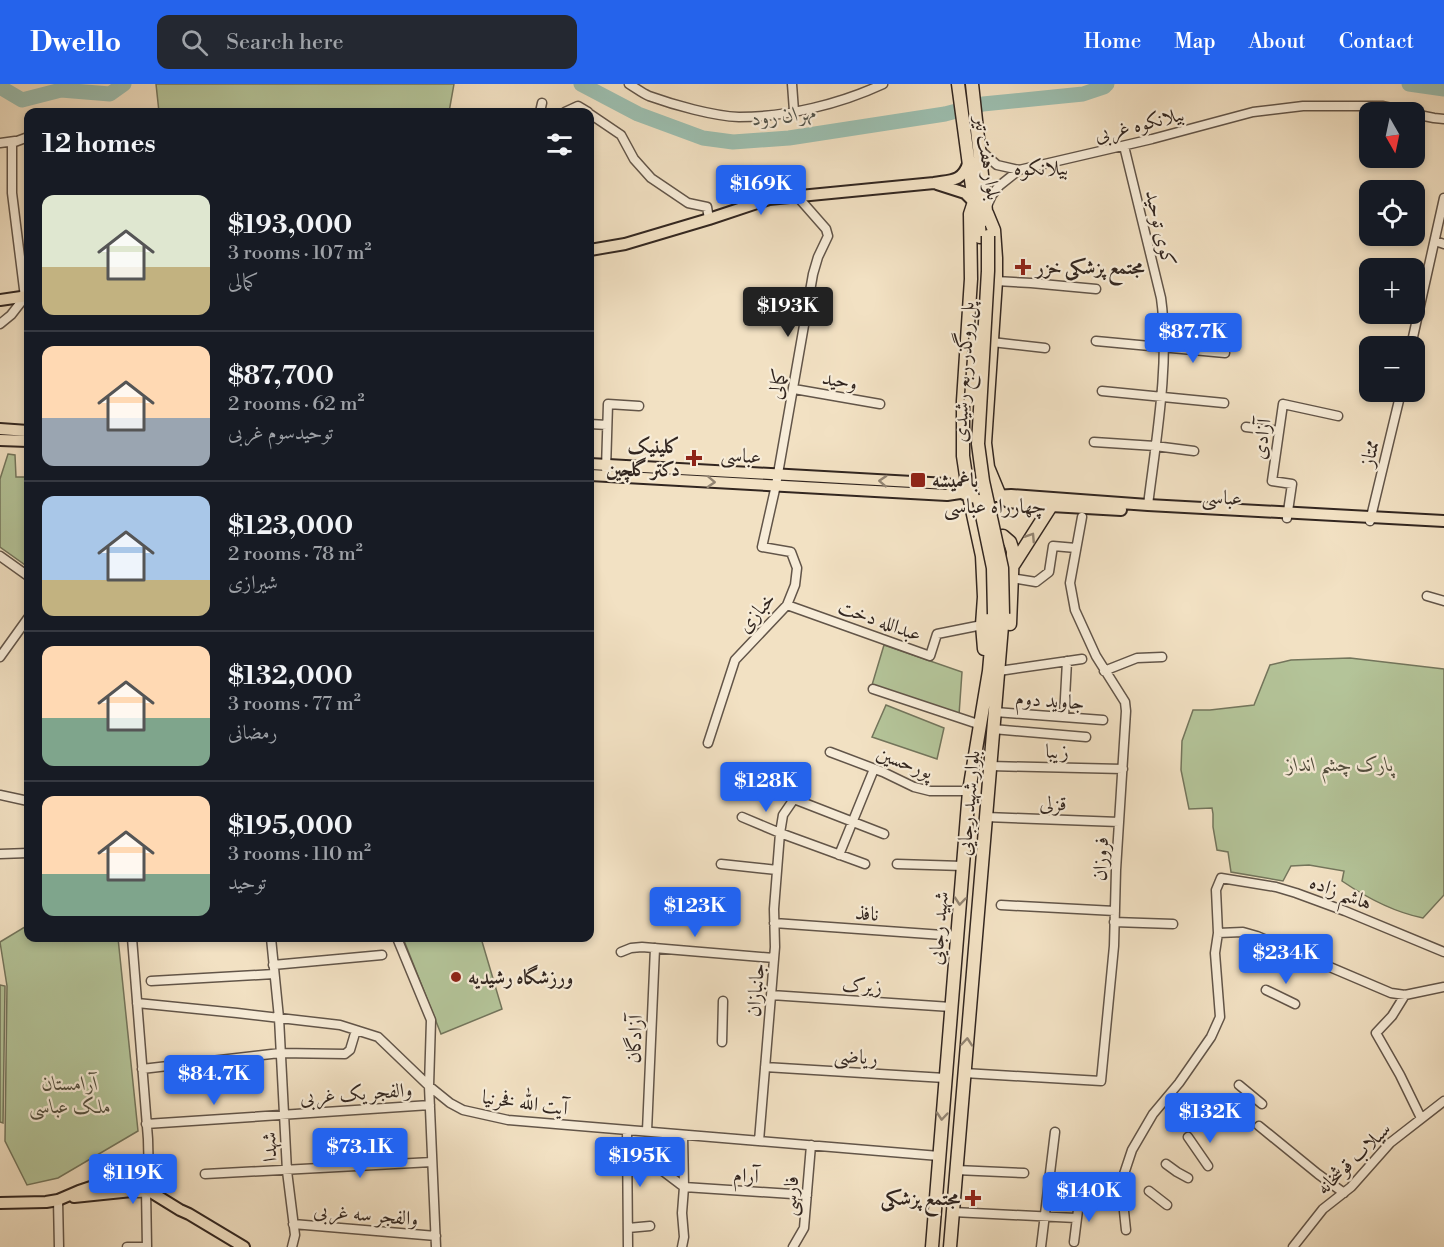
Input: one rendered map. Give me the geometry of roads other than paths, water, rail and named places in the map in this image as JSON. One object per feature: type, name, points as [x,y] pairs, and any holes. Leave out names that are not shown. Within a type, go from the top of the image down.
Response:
[{"type":"highway","name":"بلوار هفت تیر","points":[[973,86],[987,210],[984,237]]},
{"type":"highway","name":"بلوار هفت تیر","points":[[958,87],[974,202],[984,237]]},
{"type":"highway","points":[[974,202],[970,214],[971,279],[963,401],[964,494],[980,543],[984,597],[982,625],[984,646],[994,671]]},
{"type":"highway","points":[[987,210],[994,230],[996,281],[985,443],[988,467],[1000,496]]},
{"type":"highway","name":"پل روگذر ربع رشیدی","points":[[984,237],[988,270],[978,444],[983,481],[1002,568],[999,614]]},
{"type":"highway","points":[[965,366],[969,373],[976,376],[983,375],[990,368]]},
{"type":"highway","points":[[1011,573],[1051,506]]},
{"type":"highway","points":[[980,543],[985,539],[1003,536],[1010,542],[1013,551],[1009,638],[994,671]]},
{"type":"highway","name":"بلوار شهید رجایی","points":[[950,1247],[990,766],[987,727],[995,712],[994,671],[999,614]]},
{"type":"highway","name":"شهید رجایی","points":[[932,1247],[969,791],[987,727],[994,671]]},
{"type":"main road","points":[[594,249],[625,244],[769,199],[958,179],[965,172],[968,164]]},
{"type":"main road","points":[[934,183],[965,193],[974,202]]},
{"type":"main road","points":[[0,300],[24,296]]},
{"type":"main road","points":[[0,429],[24,431]]},
{"type":"main road","points":[[0,440],[24,441]]},
{"type":"main road","name":"عباسى","points":[[594,466],[606,470],[777,480],[948,484],[964,494],[1021,495],[1288,515]]},
{"type":"main road","name":"عباسى","points":[[594,474],[606,470]]},
{"type":"main road","name":"عباسى","points":[[1000,496],[1008,502],[1051,506],[1444,521]]},
{"type":"main road","name":"عباسى","points":[[1370,519],[1444,527]]},
{"type":"main road","points":[[60,1199],[127,1175]]},
{"type":"main road","points":[[148,1184],[180,1210],[244,1247]]},
{"type":"main road","points":[[0,1203],[45,1202],[132,1191]]},
{"type":"street","points":[[629,84],[647,95],[709,112],[739,117],[794,111],[849,98],[883,84]]},
{"type":"street","points":[[792,84],[794,111]]},
{"type":"street","points":[[541,108],[542,103]]},
{"type":"street","name":"بیلانکوه غربی","points":[[987,210],[992,195],[999,186],[1019,170],[1124,146],[1253,112],[1303,106],[1359,106]]},
{"type":"street","points":[[594,116],[621,135],[634,159],[659,184],[688,203],[707,207],[709,219]]},
{"type":"street","points":[[1425,116],[1444,119]]},
{"type":"street","points":[[0,144],[24,138]]},
{"type":"street","points":[[13,142],[12,193],[24,276]]},
{"type":"street","name":"کوی توحید","points":[[1124,146],[1161,298],[1164,319],[1161,397],[1148,504]]},
{"type":"street","points":[[981,151],[998,165],[1019,170]]},
{"type":"street","name":"کمالی","points":[[777,480],[813,274],[828,236],[826,229],[797,196]]},
{"type":"street","points":[[1414,336],[1440,242],[1444,198]]},
{"type":"street","points":[[996,281],[1096,289]]},
{"type":"street","points":[[0,324],[24,299]]},
{"type":"street","points":[[1096,341],[1225,353]]},
{"type":"street","points":[[992,342],[1045,348]]},
{"type":"street","name":"وحید","points":[[794,389],[880,404]]},
{"type":"street","points":[[1102,392],[1224,403]]},
{"type":"street","name":"ممتاز","points":[[1370,519],[1399,402]]},
{"type":"street","points":[[606,470],[608,404],[639,406]]},
{"type":"street","name":"آزادی","points":[[1288,515],[1292,484],[1272,482],[1283,404],[1338,416]]},
{"type":"street","points":[[594,424],[607,425]]},
{"type":"street","points":[[1246,427],[1279,431]]},
{"type":"street","points":[[1094,442],[1194,451]]},
{"type":"street","name":"خبازی","points":[[708,743],[735,660],[787,605],[795,585],[797,568],[791,552],[762,547],[777,480]]},
{"type":"street","name":"فروزان","points":[[964,1073],[1101,1080],[1115,911],[1126,711],[1125,702],[1096,656],[1075,610],[1070,583],[1082,517]]},
{"type":"street","points":[[1011,573],[1036,582],[1049,572],[1053,546],[1076,548]]},
{"type":"street","points":[[0,556],[24,573]]},
{"type":"street","points":[[1426,596],[1444,601]]},
{"type":"street","name":"عبدالله دخت","points":[[787,605],[930,656],[937,634],[982,625]]},
{"type":"street","points":[[0,657],[24,624]]},
{"type":"street","points":[[1104,670],[1137,658],[1162,657]]},
{"type":"street","points":[[994,671],[1082,659]]},
{"type":"street","points":[[1064,717],[1068,661]]},
{"type":"street","points":[[873,689],[987,727],[1086,737]]},
{"type":"street","name":"جاوید دوم","points":[[995,712],[1103,720]]},
{"type":"street","name":"پورحسین","points":[[830,752],[930,792],[969,791]]},
{"type":"street","name":"زیبا","points":[[990,766],[1123,769]]},
{"type":"street","points":[[839,855],[874,769]]},
{"type":"street","points":[[0,795],[24,800]]},
{"type":"street","name":"جانبازان","points":[[759,1141],[774,957],[774,909],[783,816],[794,799],[884,834]]},
{"type":"street","points":[[742,817],[865,864]]},
{"type":"street","name":"قزلی","points":[[986,817],[1119,822]]},
{"type":"street","points":[[0,854],[24,853]]},
{"type":"street","points":[[721,864],[777,870]]},
{"type":"street","points":[[897,864],[963,866]]},
{"type":"street","name":"هاشم زاده","points":[[1218,933],[1216,890],[1221,878],[1296,893],[1444,952]]},
{"type":"street","points":[[1001,905],[1115,911]]},
{"type":"street","name":"نافذ","points":[[774,922],[957,936]]},
{"type":"street","points":[[1114,922],[1173,924]]},
{"type":"street","points":[[1126,1230],[1121,1183],[1132,1150],[1153,1114],[1179,1083],[1211,1037],[1220,1017],[1215,953],[1218,933],[1244,932],[1257,936],[1390,993],[1405,995],[1444,987]]},
{"type":"street","points":[[126,1247],[145,1247],[148,1184],[148,1139],[132,942]]},
{"type":"street","name":"شهدا","points":[[271,942],[279,1018],[287,1171],[295,1235],[292,1247]]},
{"type":"street","points":[[399,942],[431,1020],[429,1086],[436,1247]]},
{"type":"street","points":[[621,952],[642,947],[774,957]]},
{"type":"street","name":"آزادگان","points":[[647,1131],[655,948]]},
{"type":"street","points":[[152,981],[274,970],[382,955]]},
{"type":"street","points":[[1266,990],[1295,1004]]},
{"type":"street","points":[[1405,995],[1392,1016],[1376,1032],[1421,1118]]},
{"type":"street","name":"زیرک","points":[[771,996],[951,1007]]},
{"type":"street","points":[[722,1042],[723,1001]]},
{"type":"street","name":"آیت الله فخرنیا","points":[[137,1003],[340,1025],[356,1030],[378,1037],[450,1103],[463,1110],[508,1120],[939,1156]]},
{"type":"street","points":[[142,1069],[280,1053],[345,1053],[350,1050],[356,1030]]},
{"type":"street","name":"ریاضی","points":[[765,1067],[945,1078]]},
{"type":"street","points":[[1239,1085],[1262,1104]]},
{"type":"street","name":"سیلاب قوشخانه","points":[[1293,1247],[1323,1209],[1351,1187],[1390,1143],[1444,1101]]},
{"type":"street","name":"والفجر یک غربی","points":[[146,1124],[430,1105]]},
{"type":"street","points":[[1259,1126],[1344,1193]]},
{"type":"street","points":[[627,1130],[628,1247],[636,1247]]},
{"type":"street","points":[[1041,1247],[1055,1132]]},
{"type":"street","points":[[682,1247],[684,1237],[683,1135]]},
{"type":"street","points":[[1188,1137],[1208,1166]]},
{"type":"street","points":[[140,1169],[148,1139]]},
{"type":"street","name":"فارسی","points":[[793,1247],[804,1228],[811,1145]]},
{"type":"street","points":[[205,1174],[432,1162]]},
{"type":"street","points":[[651,1162],[684,1187]]},
{"type":"street","points":[[1166,1164],[1188,1178]]},
{"type":"street","points":[[134,1169],[140,1169],[146,1172],[148,1184],[139,1192],[132,1191],[127,1186],[127,1175],[134,1169]]},
{"type":"street","points":[[956,1170],[1024,1173]]},
{"type":"street","name":"آرام","points":[[684,1187],[807,1195]]},
{"type":"street","points":[[1149,1191],[1167,1205]]},
{"type":"street","points":[[59,1247],[60,1199]]},
{"type":"street","points":[[1074,1242],[1079,1202]]},
{"type":"street","points":[[952,1212],[1076,1218]]},
{"type":"street","name":"والفجر سه غربی","points":[[293,1224],[435,1236]]},
{"type":"street","points":[[628,1228],[650,1226]]},
{"type":"waterway","name":"مهران رود","points":[[0,87],[22,100],[61,90],[110,94],[124,84]]},
{"type":"waterway","name":"مهران رود","points":[[581,84],[638,114],[703,138],[733,142],[789,138],[945,114],[983,104],[1083,94],[1107,84]]},
{"type":"waterway","name":"مهران رود","points":[[1409,84],[1444,89]]},
{"type":"place","name":"مجتمع پزشکی خزر","points":[[1023,267]]},
{"type":"place","name":"کلینیک دکتر گلچین","points":[[694,458]]},
{"type":"place","name":"باغمیشه","points":[[918,480]]},
{"type":"place","name":"ورزشگاه رشیدیه","points":[[456,977]]},
{"type":"place","name":"مجتمع پزشکی","points":[[973,1198]]},
{"type":"district","name":"بیلانکوه","points":[[1041,168]]},
{"type":"district","name":"چهارراه عباسی","points":[[995,506]]},
{"type":"park label","name":"پارک چشم انداز","points":[[1340,764]]},
{"type":"park label","name":"آرامستان ملک عباسی","points":[[70,1094]]}]
